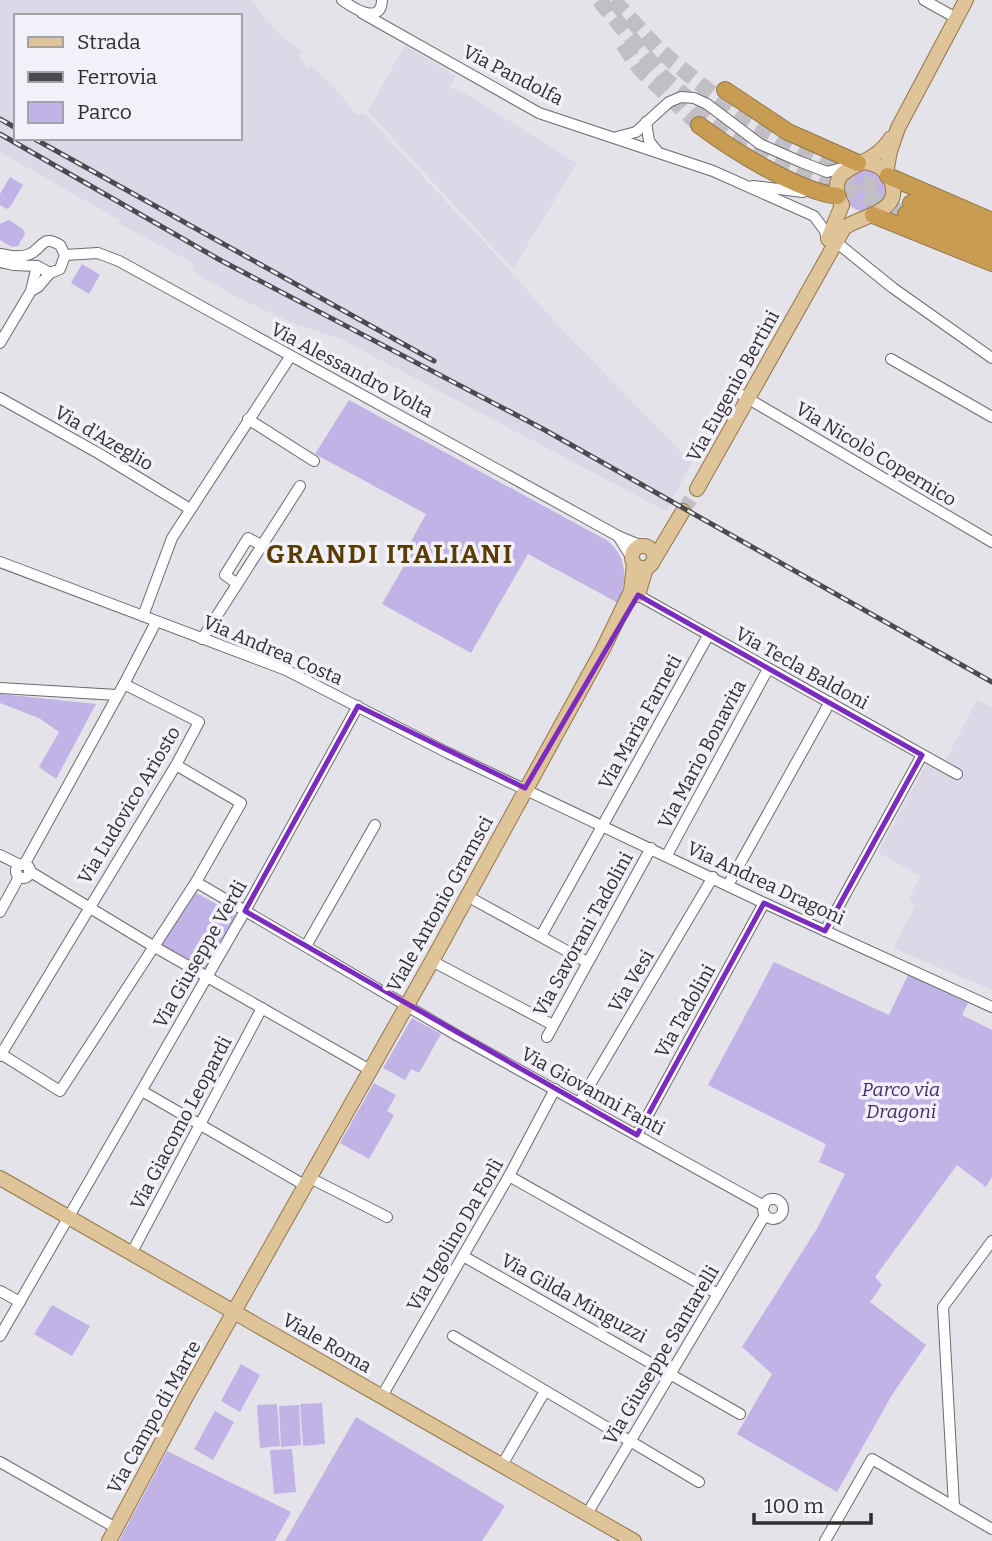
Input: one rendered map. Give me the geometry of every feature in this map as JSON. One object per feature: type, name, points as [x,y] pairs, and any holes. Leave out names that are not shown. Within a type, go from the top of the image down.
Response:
[{"type":"highway","points":[[725,90],[788,132],[857,164]]},
{"type":"highway","points":[[699,125],[735,151],[779,174],[840,200]]},
{"type":"highway","points":[[887,175],[992,221]]},
{"type":"highway","points":[[992,238],[909,209],[992,250]]},
{"type":"highway","points":[[870,216],[992,263]]},
{"type":"main road","name":"Via Eugenio Bertini","points":[[832,241],[840,200],[837,188],[841,176],[885,147],[898,128],[966,0]]},
{"type":"main road","name":"Via Eugenio Bertini","points":[[745,397],[709,453],[697,489],[832,241],[844,228],[884,209],[890,199],[892,187],[887,175],[890,151],[898,128]]},
{"type":"main road","points":[[857,164],[874,164],[887,175]]},
{"type":"main road","points":[[840,200],[856,215],[870,216]]},
{"type":"main road","name":"Viale Antonio Gramsci","points":[[234,1313],[603,649],[621,625],[634,593],[643,557],[669,534],[683,512]]},
{"type":"main road","name":"Viale Roma","points":[[0,1178],[634,1541]]},
{"type":"main road","name":"Via Campo di Marte","points":[[112,1535],[234,1313]]},
{"type":"street","points":[[924,0],[956,18]]},
{"type":"street","points":[[362,13],[377,12],[382,1]]},
{"type":"street","points":[[382,1],[390,23],[400,35]]},
{"type":"street","name":"Via Pandolfa","points":[[346,2],[539,113],[747,185],[814,216],[832,241],[992,358]]},
{"type":"street","points":[[615,138],[636,132],[669,102],[681,97],[694,98],[707,103],[760,144],[816,169],[827,172],[857,164]]},
{"type":"street","points":[[646,122],[649,141],[659,153]]},
{"type":"street","points":[[747,185],[794,190],[840,200]]},
{"type":"street","points":[[0,254],[17,257],[34,252],[40,244],[50,241],[60,246],[65,255],[60,269],[50,273],[31,291]]},
{"type":"street","points":[[0,343],[31,291],[37,266],[34,252]]},
{"type":"street","name":"Via Alessandro Volta","points":[[65,255],[90,252],[107,256],[590,519],[618,536],[643,557]]},
{"type":"street","points":[[0,262],[37,266],[50,273]]},
{"type":"street","points":[[0,262],[25,276],[31,291]]},
{"type":"street","points":[[143,616],[172,538],[290,357]]},
{"type":"street","points":[[891,359],[992,416]]},
{"type":"street","name":"Via Nicolò Copernico","points":[[745,397],[992,542]]},
{"type":"street","name":"Via d'Azeglio","points":[[0,398],[190,509]]},
{"type":"street","points":[[248,419],[314,461]]},
{"type":"street","points":[[202,639],[300,486]]},
{"type":"street","name":"Via Andrea Costa","points":[[0,562],[286,670],[525,789]]},
{"type":"street","name":"Via Tecla Baldoni","points":[[634,593],[957,774]]},
{"type":"street","points":[[0,912],[156,622]]},
{"type":"street","name":"Via Maria Farneti","points":[[541,936],[708,636]]},
{"type":"street","name":"Via Mario Bonavita","points":[[667,855],[768,669]]},
{"type":"street","name":"Via Ludovico Ariosto","points":[[1,1055],[176,765],[199,722],[124,684]]},
{"type":"street","points":[[0,688],[117,695]]},
{"type":"street","points":[[728,885],[830,702]]},
{"type":"street","name":"Via Giuseppe Verdi","points":[[0,1336],[245,911],[358,706]]},
{"type":"street","points":[[825,932],[922,755]]},
{"type":"street","points":[[1,1055],[60,1091],[196,882],[241,803],[176,765]]},
{"type":"street","name":"Via Andrea Dragoni","points":[[525,789],[825,932],[992,1007]]},
{"type":"street","points":[[306,946],[375,825]]},
{"type":"street","name":"Via Savorani Tadolini","points":[[547,1037],[650,848]]},
{"type":"street","points":[[0,857],[370,1070]]},
{"type":"street","name":"Via Vesi","points":[[579,1103],[713,877]]},
{"type":"street","name":"Via Giovanni Fanti","points":[[196,882],[764,1210]]},
{"type":"street","points":[[467,895],[587,962]]},
{"type":"street","name":"Via Tadolini","points":[[637,1135],[764,903]]},
{"type":"street","points":[[432,961],[553,1025]]},
{"type":"street","name":"Via Giacomo Leopardi","points":[[131,1254],[262,1008]]},
{"type":"street","name":"Via Ugolino Da Forlì","points":[[382,1396],[509,1176],[555,1089]]},
{"type":"street","points":[[142,1091],[308,1182],[387,1217]]},
{"type":"street","points":[[509,1176],[718,1294]]},
{"type":"street","name":"Via Giuseppe Santarelli","points":[[587,1514],[718,1294],[764,1210]]},
{"type":"street","points":[[954,1506],[943,1307],[992,1241]]},
{"type":"street","name":"Via Gilda Minguzzi","points":[[463,1256],[740,1413]]},
{"type":"street","points":[[0,1291],[20,1302]]},
{"type":"street","points":[[453,1336],[699,1482]]},
{"type":"street","points":[[502,1465],[545,1391]]},
{"type":"street","points":[[825,1541],[872,1459],[992,1529]]},
{"type":"street","points":[[0,1462],[112,1535]]},
{"type":"highlighted area","points":[[638,595],[922,755],[825,931],[764,903],[637,1135],[245,911],[358,706],[525,788]]},
{"type":"shaded area","points":[[0,0],[250,0],[278,33],[302,52],[299,57],[308,69],[311,65],[337,90],[356,115],[364,113],[552,319],[692,463],[666,511],[341,339],[297,325],[234,296],[191,270],[195,264],[118,223],[119,220],[0,152]]},
{"type":"shaded area","points":[[405,45],[456,76],[449,87],[465,93],[577,163],[513,269],[368,111]]},
{"type":"shaded area","points":[[977,700],[992,708],[992,990],[893,948],[916,905],[908,900],[921,876],[878,853],[927,762],[941,769]]},
{"type":"green space","points":[[864,169],[879,175],[885,190],[879,205],[864,211],[849,205],[843,190],[849,175]]},
{"type":"green space","points":[[10,177],[23,185],[7,209],[0,205],[0,194]]},
{"type":"green space","points":[[9,220],[23,229],[25,234],[18,246],[12,247],[0,240],[0,224]]},
{"type":"green space","points":[[82,264],[100,275],[89,294],[71,283]]},
{"type":"green space","points":[[349,400],[608,541],[619,555],[624,570],[618,603],[528,554],[471,653],[382,604],[408,559],[403,556],[426,514],[315,454]]},
{"type":"green space","points":[[0,694],[96,704],[56,779],[39,767],[59,732],[39,718],[0,703]]},
{"type":"green space","points":[[193,891],[236,915],[205,969],[162,945]]},
{"type":"green space","name":"Parco via Dragoni","points":[[774,962],[889,1015],[908,975],[968,1003],[962,1015],[992,1030],[992,1177],[986,1187],[957,1165],[875,1277],[882,1285],[870,1302],[926,1345],[892,1395],[837,1492],[737,1434],[772,1374],[742,1347],[818,1227],[845,1174],[819,1162],[826,1144],[708,1085]]},
{"type":"green space","points":[[412,1018],[441,1034],[419,1073],[411,1069],[405,1080],[383,1068]]},
{"type":"green space","points":[[374,1083],[396,1095],[387,1111],[394,1115],[369,1159],[340,1143]]},
{"type":"green space","points":[[52,1305],[90,1326],[72,1356],[34,1334]]},
{"type":"green space","points":[[241,1364],[260,1375],[240,1412],[221,1401]]},
{"type":"green space","points":[[322,1403],[325,1444],[303,1446],[300,1404]]},
{"type":"green space","points":[[277,1404],[280,1446],[260,1448],[257,1405]]},
{"type":"green space","points":[[299,1405],[301,1445],[281,1447],[279,1406]]},
{"type":"green space","points":[[215,1411],[234,1422],[213,1460],[194,1449]]},
{"type":"green space","points":[[356,1417],[505,1506],[482,1541],[285,1541]]},
{"type":"green space","points":[[292,1449],[296,1492],[274,1494],[270,1450]]},
{"type":"green space","points":[[167,1451],[291,1512],[275,1541],[119,1541]]},
{"type":"tunnel","points":[[599,0],[664,78],[722,128],[769,155],[906,214]]},
{"type":"tunnel","points":[[613,0],[659,50],[739,116],[775,140],[833,170],[911,203]]},
{"type":"tunnel","points":[[623,44],[641,70],[699,125]]},
{"type":"tunnel","points":[[683,511],[697,489]]},
{"type":"railway","points":[[0,119],[14,127]]},
{"type":"railway","points":[[0,134],[220,260],[543,429],[992,682]]},
{"type":"railway","points":[[37,140],[434,361]]},
{"type":"district","name":"GRANDI ITALIANI","points":[[390,554]]}]
